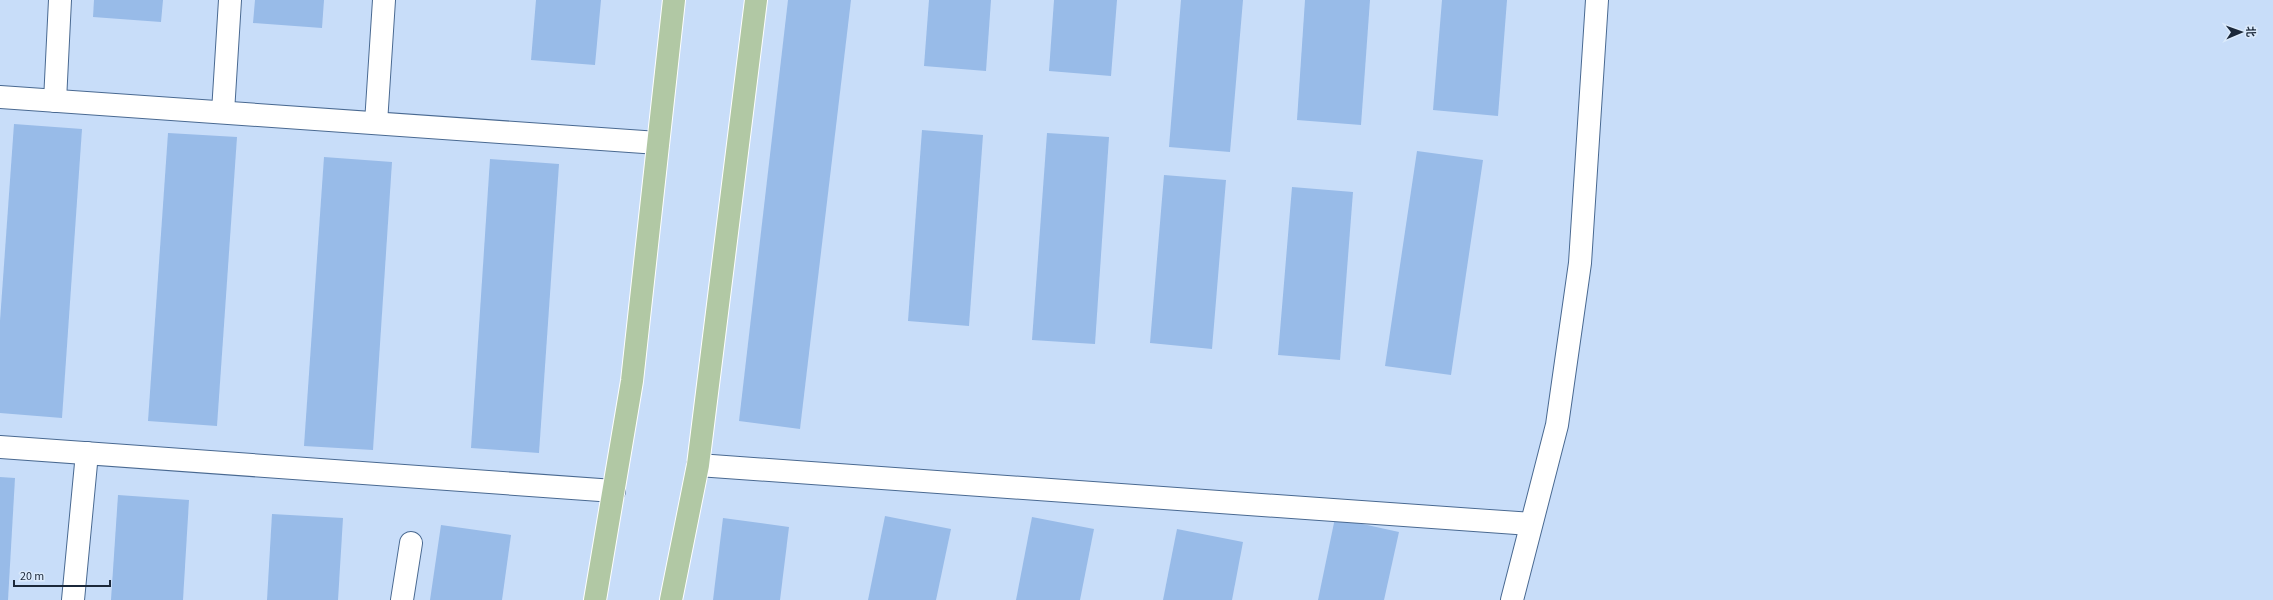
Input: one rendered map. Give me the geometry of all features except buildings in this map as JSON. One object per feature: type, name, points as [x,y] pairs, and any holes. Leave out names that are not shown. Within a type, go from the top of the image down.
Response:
[{"type":"main road","points":[[595,600],[632,381],[674,0]]},
{"type":"main road","points":[[671,600],[698,465],[756,0]]},
{"type":"street","points":[[54,101],[60,0]]},
{"type":"street","points":[[223,112],[230,0]]},
{"type":"street","points":[[376,123],[384,0]]},
{"type":"street","points":[[1512,600],[1557,424],[1580,263],[1597,0]]},
{"type":"street","points":[[0,97],[658,143]]},
{"type":"street","points":[[0,447],[614,491]]},
{"type":"street","points":[[73,600],[86,453]]},
{"type":"street","points":[[698,465],[1532,524]]},
{"type":"street","points":[[402,600],[411,543]]}]
